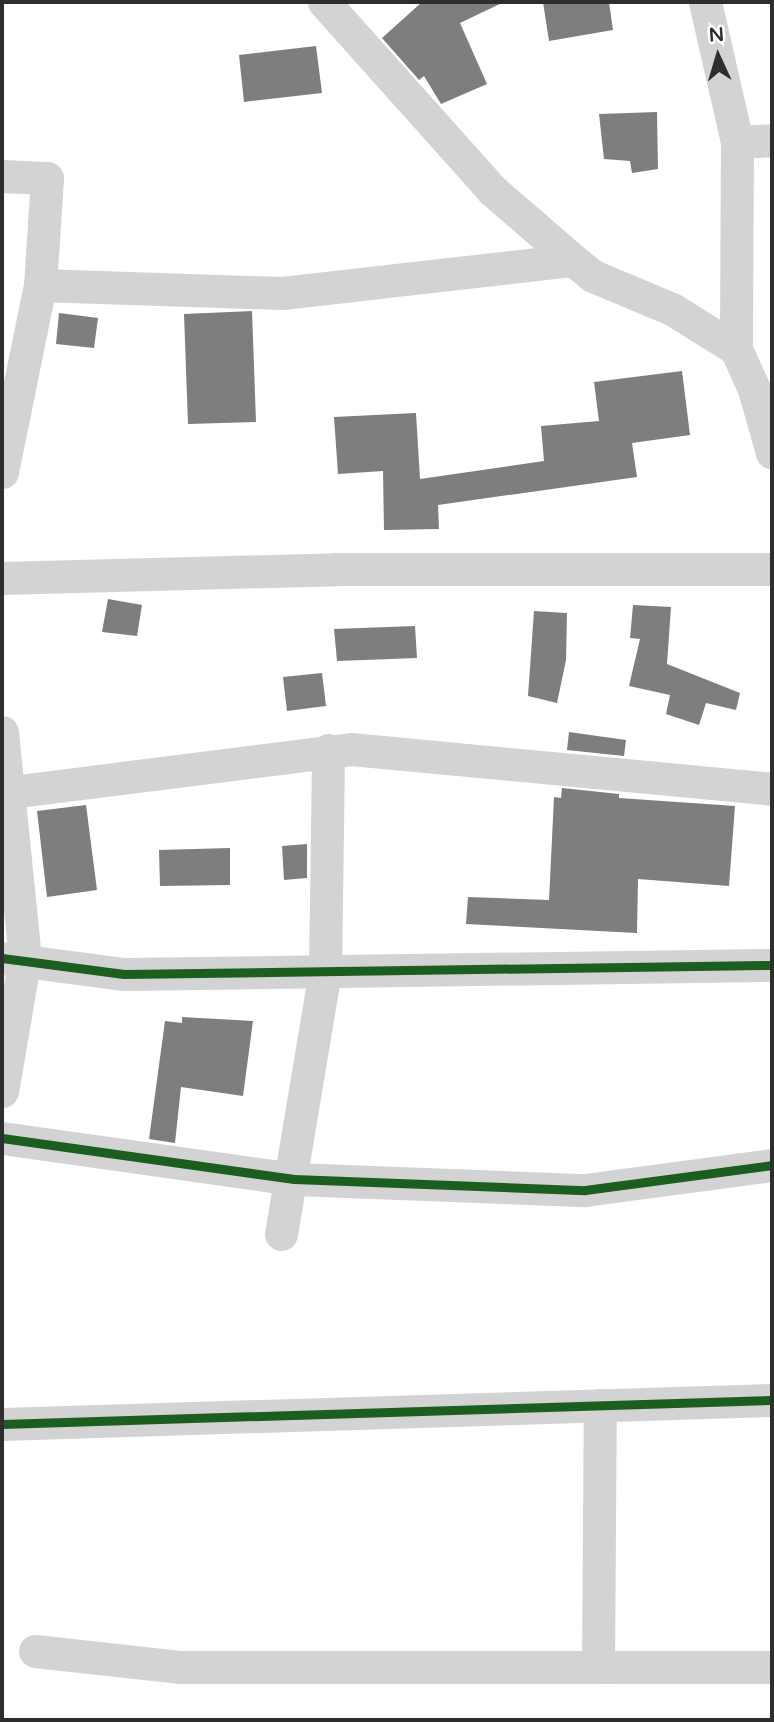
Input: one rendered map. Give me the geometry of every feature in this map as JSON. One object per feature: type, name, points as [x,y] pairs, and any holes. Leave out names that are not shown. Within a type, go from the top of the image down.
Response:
[{"type":"street","points":[[324,2],[492,190],[573,260],[593,276],[672,309],[736,349],[763,387],[772,453]]},
{"type":"street","points":[[705,2],[737,142],[736,349]]},
{"type":"street","points":[[737,142],[772,140]]},
{"type":"street","points":[[2,177],[47,178],[40,285],[13,376],[2,472]]},
{"type":"street","points":[[40,285],[282,293],[573,260]]},
{"type":"street","points":[[2,578],[338,569],[772,569]]},
{"type":"street","points":[[2,732],[11,792],[13,958],[2,1091]]},
{"type":"street","points":[[11,792],[328,750],[772,789]]},
{"type":"street","points":[[281,1234],[294,1179],[325,972],[328,750]]},
{"type":"street","points":[[13,958],[124,974],[772,965]]},
{"type":"street","points":[[2,1138],[294,1179],[585,1191],[772,1165]]},
{"type":"street","points":[[2,1424],[772,1400]]},
{"type":"street","points":[[598,1667],[600,1405]]},
{"type":"street","points":[[35,1651],[179,1667],[772,1667]]},
{"type":"building","points":[[422,2],[504,2],[460,23],[487,84],[441,104],[424,76],[419,80],[382,38]]},
{"type":"building","points":[[543,2],[609,2],[613,30],[549,41]]},
{"type":"building","points":[[316,46],[322,93],[244,102],[239,55]]},
{"type":"building","points":[[657,112],[658,169],[632,173],[630,161],[604,159],[599,114]]},
{"type":"building","points":[[252,311],[256,422],[188,424],[184,314]]},
{"type":"building","points":[[59,313],[98,318],[94,348],[56,344]]},
{"type":"building","points":[[682,371],[690,435],[632,443],[637,477],[438,505],[439,529],[384,530],[383,471],[338,474],[334,417],[416,413],[420,479],[544,461],[541,426],[599,421],[594,382]]},
{"type":"building","points":[[108,599],[142,605],[137,636],[102,632]]},
{"type":"building","points":[[633,605],[671,607],[667,664],[740,693],[736,710],[706,703],[699,725],[666,714],[670,695],[629,686],[640,639],[630,638]]},
{"type":"building","points":[[534,611],[567,613],[566,660],[557,703],[528,696]]},
{"type":"building","points":[[415,626],[417,658],[337,661],[334,629]]},
{"type":"building","points":[[322,673],[326,706],[287,711],[283,677]]},
{"type":"building","points":[[569,732],[626,740],[624,756],[567,750]]},
{"type":"building","points":[[562,788],[619,794],[619,798],[735,806],[729,886],[638,879],[637,933],[466,924],[468,897],[549,900],[554,797],[561,798]]},
{"type":"building","points":[[86,805],[97,890],[47,897],[37,811]]},
{"type":"building","points":[[307,844],[307,878],[284,880],[282,846]]},
{"type":"building","points":[[230,848],[230,885],[160,886],[159,850]]},
{"type":"building","points":[[182,1017],[253,1021],[243,1096],[181,1087],[175,1143],[149,1139],[165,1021],[182,1023]]},
{"type":"cycle path","points":[[2,958],[124,974],[772,965]]},
{"type":"cycle path","points":[[2,1138],[294,1179],[585,1190],[772,1165]]},
{"type":"cycle path","points":[[2,1424],[772,1400]]}]
